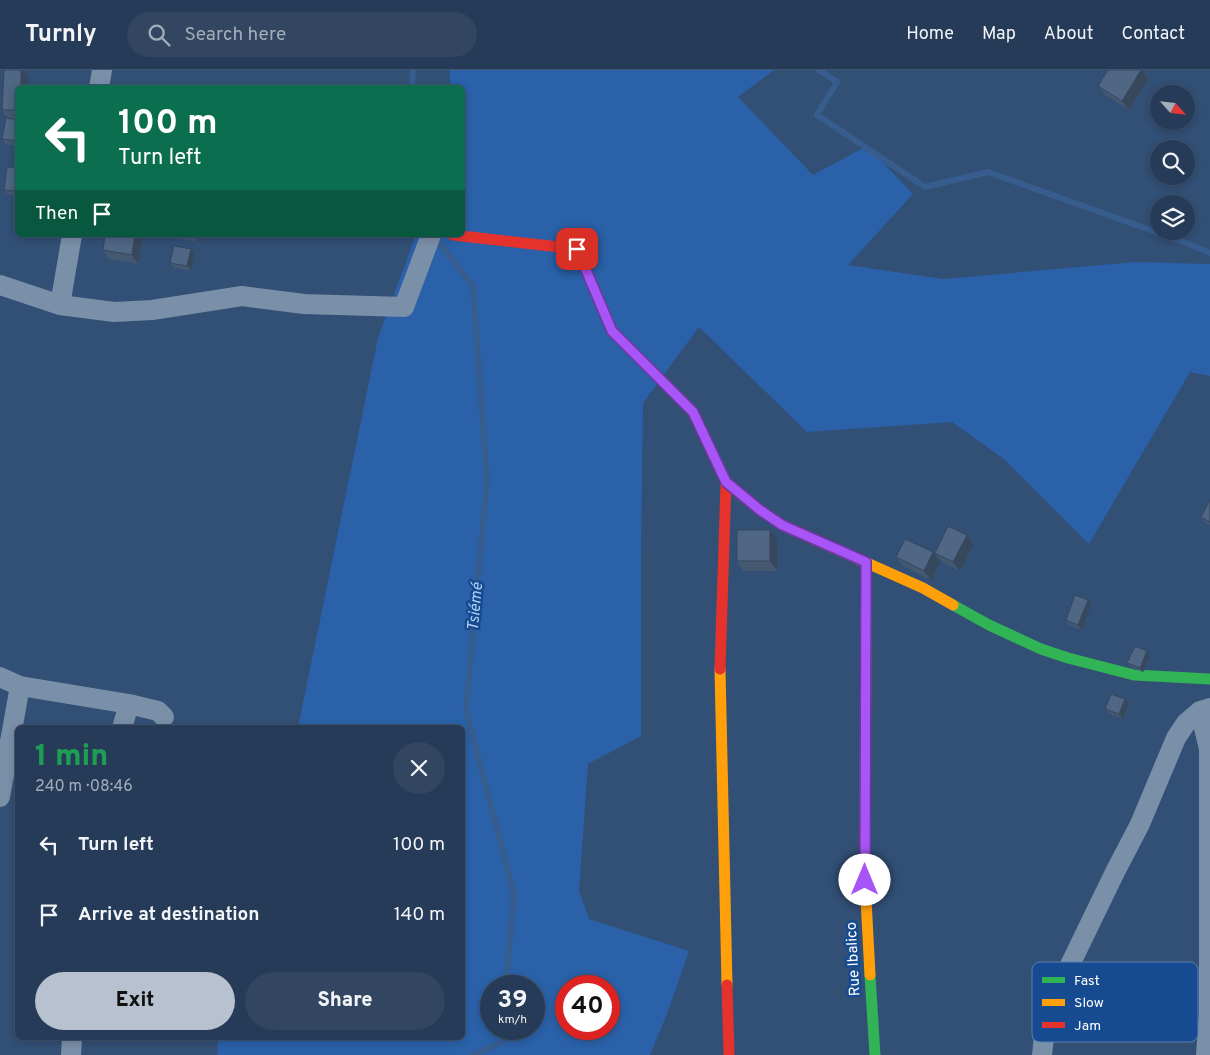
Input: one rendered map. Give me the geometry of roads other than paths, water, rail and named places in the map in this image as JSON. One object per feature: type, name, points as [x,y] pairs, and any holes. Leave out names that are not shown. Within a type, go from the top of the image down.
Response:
[{"type":"street","points":[[100,85],[102,70]]},
{"type":"street","points":[[465,236],[577,249],[612,331],[693,412],[726,482],[760,510],[782,525],[923,588],[989,625],[1041,649],[1134,675],[1210,679]]},
{"type":"street","points":[[60,305],[72,237]]},
{"type":"street","points":[[0,285],[60,305],[114,312],[152,310],[242,296],[304,304],[404,307],[430,237]]},
{"type":"street","points":[[726,482],[720,675],[729,1055]]},
{"type":"street","name":"Rue Ibalico","points":[[866,562],[865,880],[874,1055]]},
{"type":"street","points":[[0,677],[20,686],[129,704],[158,711],[164,717]]},
{"type":"street","points":[[0,797],[20,686]]},
{"type":"street","points":[[123,725],[129,704]]},
{"type":"street","points":[[1071,962],[1140,824],[1176,738],[1186,723],[1205,709]]},
{"type":"street","points":[[1205,709],[1209,749],[1209,1015],[1206,1055]]},
{"type":"street","points":[[71,1055],[72,1040]]},
{"type":"street","points":[[1042,1055],[1043,1042]]},
{"type":"waterway","name":"Tsiémé","points":[[412,85],[413,70]]},
{"type":"waterway","points":[[819,70],[837,82],[817,115],[925,187],[988,172],[1210,253]]},
{"type":"waterway","name":"Tsiémé","points":[[435,237],[473,286],[487,481],[466,710],[514,894],[507,975]]},
{"type":"waterway","name":"Tsiémé","points":[[473,1055],[502,1042],[502,1040]]}]
